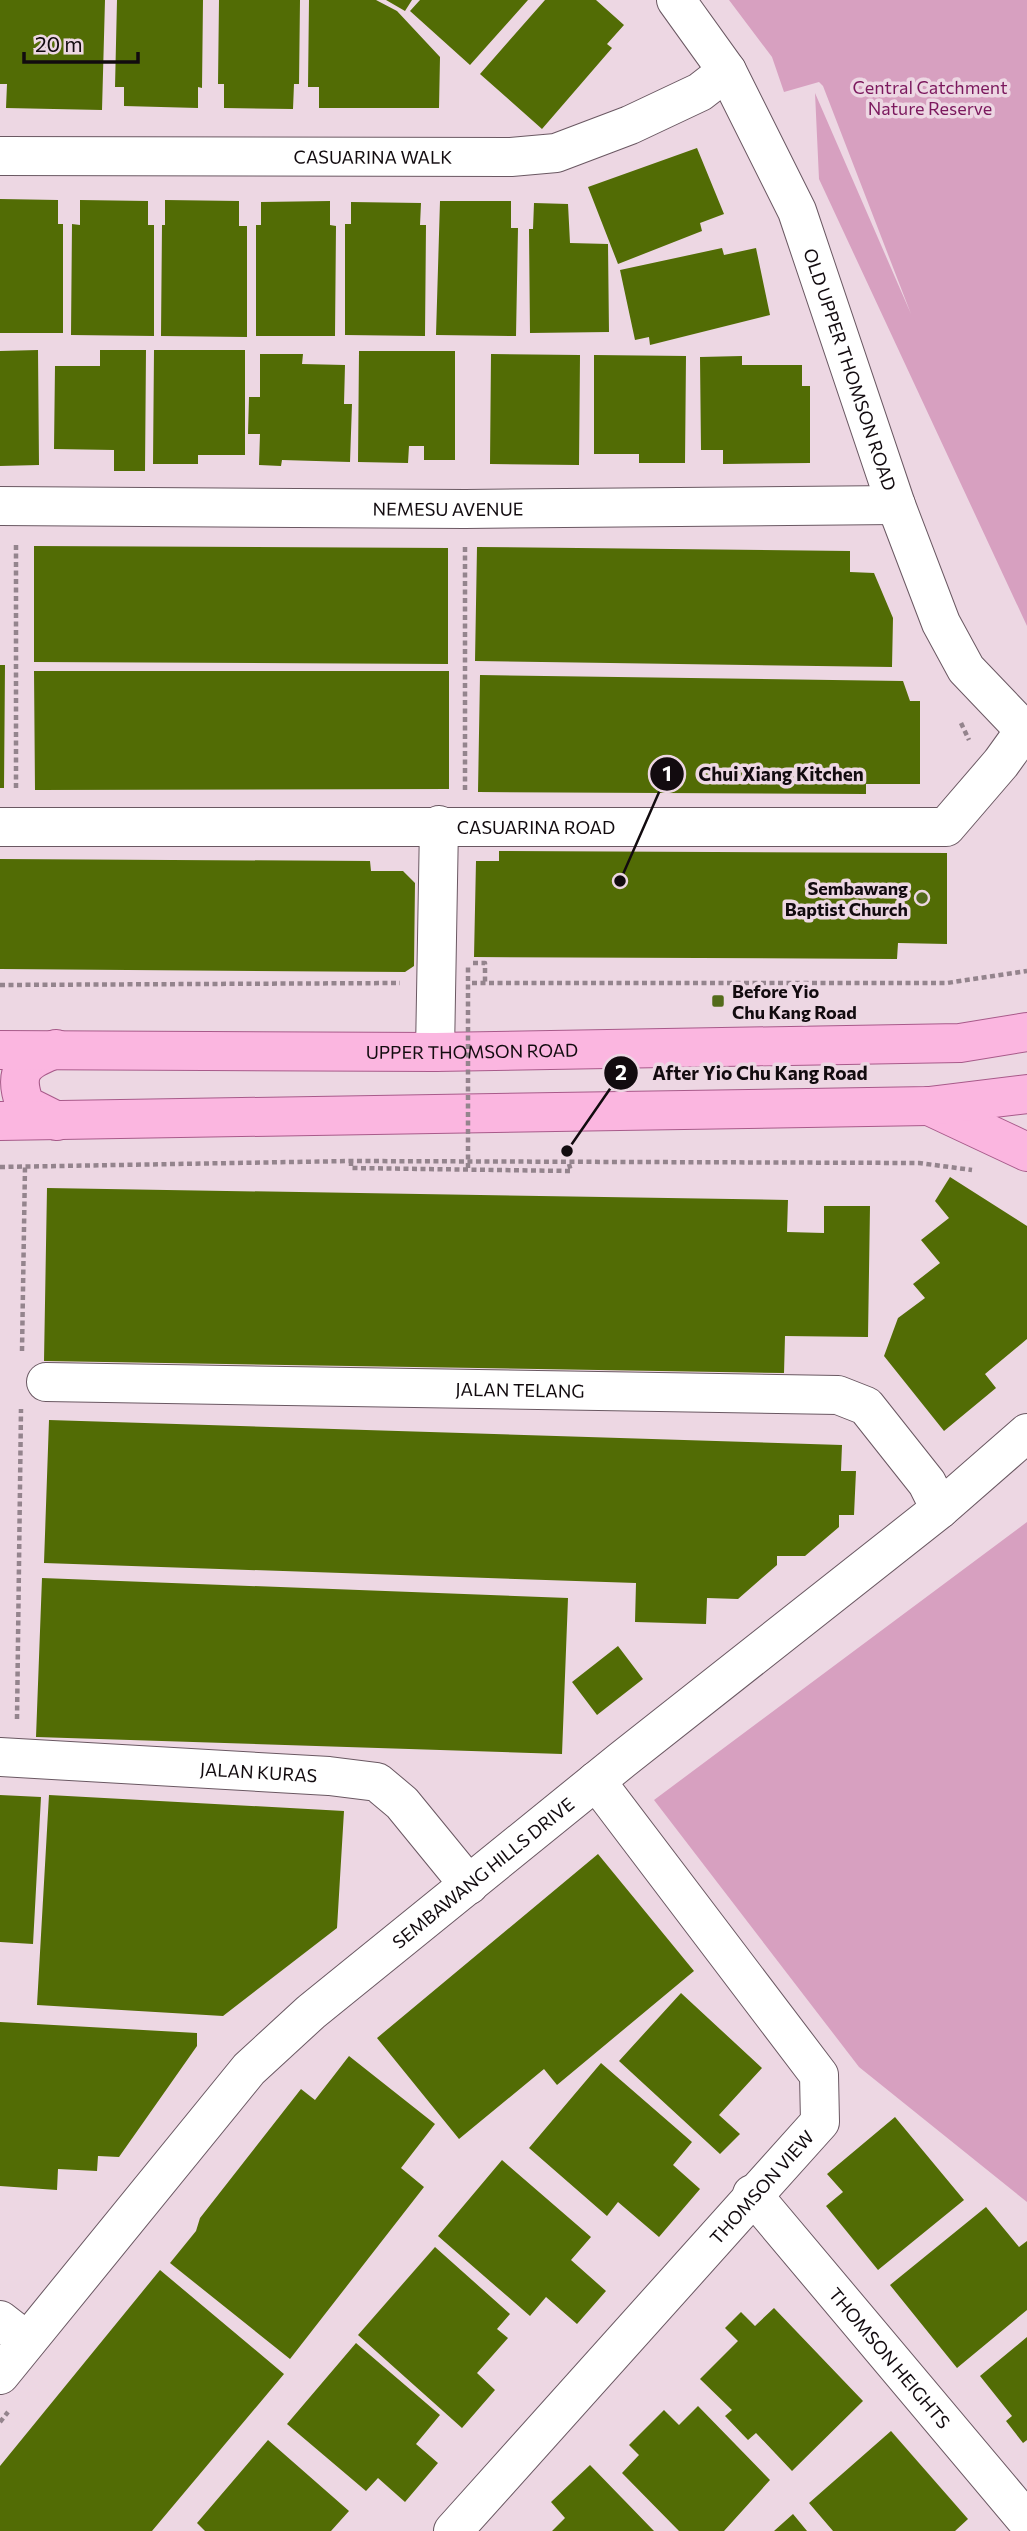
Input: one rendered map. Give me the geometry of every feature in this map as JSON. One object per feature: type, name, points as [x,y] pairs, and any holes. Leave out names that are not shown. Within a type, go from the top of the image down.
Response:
[{"type":"main road","name":"UPPER THOMSON ROAD","points":[[0,1050],[435,1052],[960,1043],[1027,1032]]},
{"type":"main road","points":[[56,1049],[36,1057],[23,1067],[18,1087],[25,1105],[58,1121]]},
{"type":"main road","points":[[0,1121],[929,1106],[1027,1094]]},
{"type":"main road","points":[[929,1106],[1027,1152]]},
{"type":"street","name":"OLD UPPER THOMSON ROAD","points":[[676,0],[727,71],[797,211],[896,505],[941,623],[966,669],[1025,732]]},
{"type":"street","name":"CASUARINA WALK","points":[[0,156],[511,157],[556,153],[630,125],[700,92],[727,71]]},
{"type":"street","name":"NEMESU AVENUE","points":[[9,506],[465,509],[896,505]]},
{"type":"street","name":"CASUARINA ROAD","points":[[9,827],[946,827],[1025,732]]},
{"type":"street","points":[[435,1052],[436,983],[452,826]]},
{"type":"street","name":"JALAN TELANG","points":[[30,1381],[838,1395],[866,1406],[928,1483],[940,1508]]},
{"type":"street","name":"SEMBAWANG HILLS DRIVE","points":[[7,2390],[14,2331],[249,2069],[311,2012],[940,1508],[1027,1433]]},
{"type":"street","name":"JALAN KURAS","points":[[9,1741],[377,1782],[402,1803],[469,1885]]},
{"type":"street","name":"THOMSON VIEW","points":[[453,2531],[752,2194],[820,2122],[819,2075],[596,1781]]},
{"type":"street","name":"THOMSON HEIGHTS","points":[[752,2194],[1027,2521]]},
{"type":"path","points":[[9,506],[9,827]]},
{"type":"path","points":[[452,826],[465,509]]},
{"type":"path","points":[[468,1168],[468,964],[485,963],[485,983]]},
{"type":"path","points":[[0,985],[947,983],[1027,971]]},
{"type":"path","points":[[351,1161],[351,1167],[571,1171],[569,1164]]},
{"type":"path","points":[[0,1167],[351,1161],[569,1164],[919,1163],[980,1171]]},
{"type":"path","points":[[9,1741],[30,1381],[25,1167]]},
{"type":"path","points":[[0,2422],[7,2390]]},
{"type":"green space","name":"Central Catchment Nature Reserve","points":[[729,0],[1027,0],[1027,626],[819,179],[815,93],[911,314],[823,86],[819,82],[784,92],[772,57]]},
{"type":"green space","points":[[1027,1522],[1027,2202],[859,2067],[654,1800]]},
{"type":"building","points":[[0,0],[105,0],[102,110],[6,108],[7,84],[0,84]]},
{"type":"building","points":[[117,0],[203,0],[202,88],[198,87],[198,108],[124,106],[124,87],[115,87]]},
{"type":"building","points":[[219,0],[300,0],[299,84],[294,84],[293,109],[224,108],[224,84],[218,84]]},
{"type":"building","points":[[309,0],[376,0],[397,11],[440,57],[439,108],[319,108],[319,87],[308,87]]},
{"type":"building","points":[[386,0],[412,0],[405,11]]},
{"type":"building","points":[[420,0],[528,0],[470,65],[410,11]]},
{"type":"building","points":[[545,0],[596,0],[624,25],[607,44],[612,48],[542,129],[480,74]]},
{"type":"building","points":[[697,148],[724,214],[700,223],[702,231],[618,264],[588,187]]},
{"type":"building","points":[[0,199],[58,200],[58,224],[63,224],[63,333],[0,333]]},
{"type":"building","points":[[80,200],[148,201],[148,225],[154,225],[154,336],[71,335],[72,224],[80,225]]},
{"type":"building","points":[[165,200],[239,201],[239,226],[247,226],[247,337],[161,336],[162,225],[165,225]]},
{"type":"building","points":[[330,201],[330,225],[336,226],[335,336],[256,336],[256,225],[261,225],[261,202]]},
{"type":"building","points":[[440,201],[511,201],[511,228],[518,228],[516,336],[436,335]]},
{"type":"building","points":[[351,202],[421,203],[420,225],[426,225],[425,336],[345,335],[345,224],[351,224]]},
{"type":"building","points":[[534,203],[568,204],[570,243],[608,244],[609,332],[530,333],[529,229],[533,229]]},
{"type":"building","points":[[722,248],[724,255],[756,248],[770,315],[650,345],[649,337],[635,340],[620,270]]},
{"type":"building","points":[[38,350],[39,465],[0,466],[0,351]]},
{"type":"building","points":[[100,350],[146,350],[145,471],[114,471],[114,450],[54,449],[55,366],[100,366]]},
{"type":"building","points":[[154,350],[245,350],[245,455],[198,455],[198,464],[153,464]]},
{"type":"building","points":[[359,351],[455,351],[455,460],[424,460],[424,446],[409,446],[408,463],[358,462]]},
{"type":"building","points":[[260,354],[303,354],[302,364],[345,365],[344,404],[352,404],[350,462],[282,460],[281,466],[259,465],[260,434],[248,434],[249,397],[260,397]]},
{"type":"building","points":[[491,354],[580,355],[579,465],[490,464]]},
{"type":"building","points":[[594,355],[686,356],[685,463],[639,463],[639,454],[594,454]]},
{"type":"building","points":[[742,356],[742,365],[802,365],[802,386],[810,386],[810,463],[723,464],[723,450],[701,450],[700,357]]},
{"type":"building","points":[[34,546],[448,548],[448,664],[34,662]]},
{"type":"building","points":[[477,547],[850,551],[850,572],[874,573],[893,618],[892,667],[475,661]]},
{"type":"building","points":[[0,665],[5,665],[4,788],[0,788]]},
{"type":"building","points":[[34,671],[449,671],[449,789],[35,790]]},
{"type":"building","points":[[480,675],[903,681],[910,701],[920,701],[920,784],[866,784],[866,794],[478,792]]},
{"type":"building","points":[[499,851],[947,853],[947,944],[898,943],[897,959],[474,957],[476,861],[499,861]]},
{"type":"building","points":[[0,859],[370,861],[371,871],[403,871],[415,883],[414,966],[405,972],[0,969]]},
{"type":"building","points":[[950,1177],[1027,1226],[1027,1339],[985,1374],[996,1388],[944,1431],[884,1356],[898,1318],[925,1298],[913,1284],[940,1263],[921,1240],[949,1218],[935,1201]]},
{"type":"building","points":[[47,1188],[788,1200],[787,1232],[824,1233],[824,1206],[870,1206],[868,1337],[785,1336],[784,1373],[44,1361]]},
{"type":"building","points":[[49,1420],[842,1445],[841,1471],[856,1471],[854,1515],[839,1515],[839,1527],[805,1556],[777,1556],[777,1565],[738,1599],[707,1598],[706,1624],[635,1622],[636,1583],[44,1563]]},
{"type":"building","points":[[42,1578],[568,1598],[562,1754],[36,1737]]},
{"type":"building","points":[[618,1646],[643,1679],[597,1715],[572,1682]]},
{"type":"building","points":[[0,1795],[41,1797],[33,1944],[0,1942]]},
{"type":"building","points":[[49,1795],[344,1811],[337,1928],[223,2016],[37,2005]]},
{"type":"building","points":[[598,1854],[694,1971],[557,2085],[544,2069],[459,2139],[377,2038]]},
{"type":"building","points":[[681,1993],[762,2068],[719,2115],[740,2134],[720,2154],[619,2061]]},
{"type":"building","points":[[0,2022],[197,2033],[197,2046],[119,2157],[98,2156],[97,2171],[58,2169],[57,2190],[0,2186]]},
{"type":"building","points":[[349,2056],[435,2124],[401,2168],[424,2187],[290,2359],[170,2263],[196,2231],[200,2218],[301,2089],[315,2100]]},
{"type":"building","points":[[601,2063],[692,2142],[673,2165],[700,2189],[659,2237],[618,2202],[607,2216],[529,2148]]},
{"type":"building","points":[[895,2117],[964,2200],[878,2270],[826,2206],[843,2192],[827,2174]]},
{"type":"building","points":[[502,2160],[591,2237],[571,2260],[606,2291],[577,2324],[546,2297],[530,2316],[438,2236]]},
{"type":"building","points":[[986,2207],[1019,2247],[1027,2241],[1027,2310],[957,2368],[890,2285]]},
{"type":"building","points":[[435,2247],[510,2314],[497,2329],[508,2338],[477,2373],[495,2390],[462,2428],[358,2335]]},
{"type":"building","points":[[160,2270],[284,2374],[152,2531],[0,2531],[0,2466]]},
{"type":"building","points":[[774,2308],[863,2401],[792,2471],[756,2433],[748,2440],[725,2416],[732,2410],[700,2379],[738,2341],[725,2328],[741,2312],[755,2326]]},
{"type":"building","points":[[1027,2337],[1027,2440],[1023,2443],[1006,2421],[1012,2416],[980,2376]]},
{"type":"building","points":[[356,2343],[440,2415],[416,2444],[438,2463],[405,2502],[378,2478],[366,2491],[287,2424]]},
{"type":"building","points":[[698,2406],[770,2480],[724,2531],[679,2531],[622,2473],[639,2455],[629,2445],[664,2410],[679,2425]]},
{"type":"building","points":[[891,2431],[968,2519],[955,2531],[833,2531],[809,2503]]},
{"type":"building","points":[[268,2440],[349,2511],[331,2531],[205,2531],[197,2523]]},
{"type":"building","points":[[590,2465],[654,2531],[552,2531],[565,2518],[551,2502]]},
{"type":"building","points":[[793,2514],[807,2531],[774,2531]]},
{"type":"place","name":"Chui Xiang Kitchen","points":[[620,881]]},
{"type":"place","name":"Sembawang Baptist Church","points":[[922,898]]},
{"type":"place","name":"Before Yio Chu Kang Road","points":[[718,1001]]},
{"type":"place","name":"After Yio Chu Kang Road","points":[[567,1151]]}]
